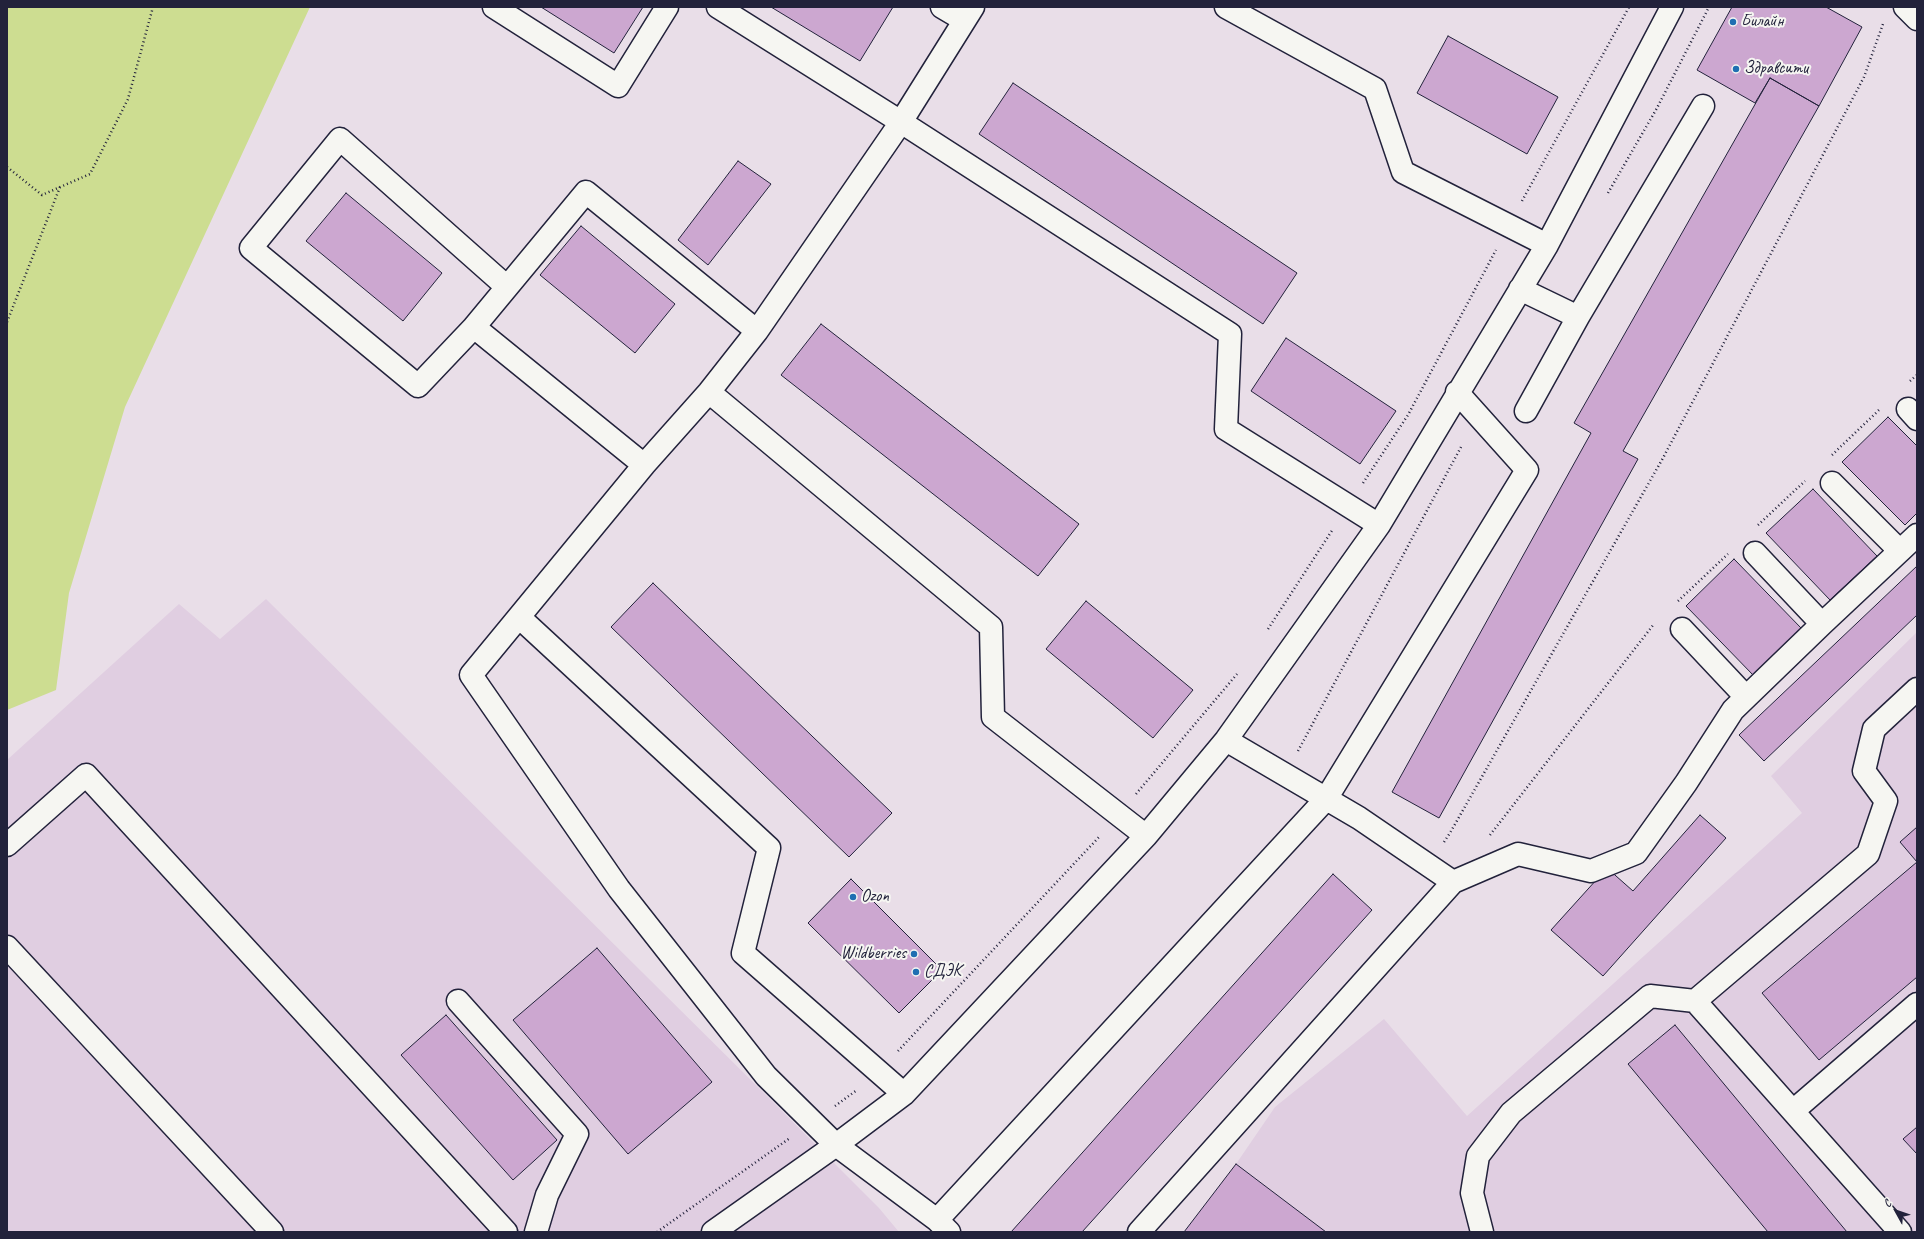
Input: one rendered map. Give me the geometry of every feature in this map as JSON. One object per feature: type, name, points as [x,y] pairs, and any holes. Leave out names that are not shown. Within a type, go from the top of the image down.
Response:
[{"type":"street","points":[[494,7],[618,86],[667,7]]},
{"type":"street","points":[[718,7],[901,122],[1230,334],[1226,428],[1379,525]]},
{"type":"street","points":[[942,7],[969,14],[901,122],[756,331],[709,392],[644,465],[471,675],[619,889],[766,1076],[836,1145],[943,1226],[1326,799],[1527,470],[1457,392]]},
{"type":"street","points":[[1226,7],[1376,89],[1403,172],[1547,245]]},
{"type":"street","points":[[713,1232],[836,1145],[904,1094],[1146,836],[1226,740],[1379,525],[1457,392],[1547,245],[1672,7]]},
{"type":"street","points":[[1905,7],[1917,19]]},
{"type":"street","points":[[1526,412],[1578,317],[1703,106]]},
{"type":"street","points":[[507,287],[340,139],[251,248],[418,386],[474,326],[507,287],[586,192],[756,331]]},
{"type":"street","points":[[1520,289],[1578,317]]},
{"type":"street","points":[[474,326],[644,465]]},
{"type":"street","points":[[709,392],[991,627],[993,717],[1146,836]]},
{"type":"street","points":[[1832,482],[1900,551]]},
{"type":"street","points":[[1139,1232],[1453,882],[1518,854],[1591,871],[1636,853],[1686,783],[1734,710],[1822,624],[1917,535]]},
{"type":"street","points":[[1755,553],[1822,624]]},
{"type":"street","points":[[519,617],[769,848],[743,953],[904,1094]]},
{"type":"street","points":[[1682,629],[1746,697]]},
{"type":"street","points":[[1695,1001],[1868,854],[1886,801],[1864,772],[1874,729],[1917,689]]},
{"type":"street","points":[[1226,740],[1358,818],[1453,882]]},
{"type":"street","points":[[7,846],[86,775],[506,1232]]},
{"type":"street","points":[[7,947],[272,1232]]},
{"type":"street","points":[[1482,1232],[1472,1193],[1478,1156],[1511,1113],[1650,996],[1695,1001],[1900,1232]]},
{"type":"street","points":[[458,1001],[577,1134],[547,1195],[536,1232]]},
{"type":"street","points":[[1793,1110],[1917,1004]]},
{"type":"path","points":[[7,167],[42,195],[90,174],[128,99],[153,7]]},
{"type":"path","points":[[1265,635],[1408,415],[1509,226],[1630,7]]},
{"type":"path","points":[[1605,198],[1657,108],[1709,7]]},
{"type":"path","points":[[1426,864],[1450,833],[1663,458],[1864,77],[1884,21]]},
{"type":"path","points":[[7,322],[60,187]]},
{"type":"path","points":[[1298,752],[1464,440]]},
{"type":"path","points":[[656,1232],[870,1081],[1088,850],[1238,672]]},
{"type":"shaded area","points":[[266,599],[879,1208],[899,1232],[7,1232],[7,760],[179,604],[220,639]]},
{"type":"shaded area","points":[[1917,632],[1917,1232],[1326,1232],[1236,1164],[1275,1107],[1384,1019],[1467,1116],[1802,813],[1771,776]]},
{"type":"green space","points":[[7,7],[310,7],[125,407],[69,593],[56,690],[7,710]]},
{"type":"building","points":[[541,7],[643,7],[614,53]]},
{"type":"building","points":[[771,7],[893,7],[860,61]]},
{"type":"building","points":[[1732,7],[1826,7],[1862,27],[1819,106],[1770,78],[1755,103],[1697,70]]},
{"type":"building","points":[[1448,36],[1558,97],[1527,154],[1417,93]]},
{"type":"building","points":[[1770,78],[1819,106],[1623,451],[1638,459],[1439,818],[1392,792],[1591,433],[1574,423]]},
{"type":"building","points":[[1013,83],[1297,273],[1263,324],[979,134]]},
{"type":"building","points":[[738,161],[771,184],[708,265],[678,240]]},
{"type":"building","points":[[346,193],[442,273],[403,321],[306,241]]},
{"type":"building","points":[[581,226],[675,304],[635,353],[540,275]]},
{"type":"building","points":[[821,324],[1079,524],[1038,576],[781,375]]},
{"type":"building","points":[[1286,338],[1396,411],[1360,464],[1251,391]]},
{"type":"building","points":[[1888,417],[1917,446],[1917,513],[1905,525],[1842,462]]},
{"type":"building","points":[[1813,489],[1877,556],[1830,600],[1766,533]]},
{"type":"building","points":[[1734,559],[1802,629],[1754,676],[1686,606]]},
{"type":"building","points":[[1917,566],[1917,615],[1764,761],[1739,735]]},
{"type":"building","points":[[653,583],[892,813],[849,857],[611,627]]},
{"type":"building","points":[[1086,601],[1193,690],[1153,738],[1046,649]]},
{"type":"building","points":[[1700,815],[1726,838],[1603,976],[1551,930],[1607,868],[1633,891]]},
{"type":"building","points":[[1917,827],[1917,862],[1900,842]]},
{"type":"building","points":[[1917,862],[1917,977],[1819,1060],[1762,993]]},
{"type":"building","points":[[1333,874],[1372,910],[1082,1232],[1011,1232]]},
{"type":"building","points":[[851,879],[942,970],[899,1013],[808,923]]},
{"type":"building","points":[[597,948],[712,1082],[628,1154],[513,1020]]},
{"type":"building","points":[[446,1015],[557,1140],[513,1180],[401,1055]]},
{"type":"building","points":[[1675,1025],[1847,1232],[1768,1232],[1628,1064]]},
{"type":"building","points":[[1917,1127],[1917,1154],[1903,1139]]},
{"type":"building","points":[[1236,1164],[1326,1232],[1184,1232]]},
{"type":"place","name":"Билайн","points":[[1733,22]]},
{"type":"place","name":"Здравсити","points":[[1736,69]]},
{"type":"place","name":"Ozon","points":[[853,897]]},
{"type":"place","name":"Wildberries","points":[[914,954]]},
{"type":"place","name":"СДЭК","points":[[916,972]]}]
